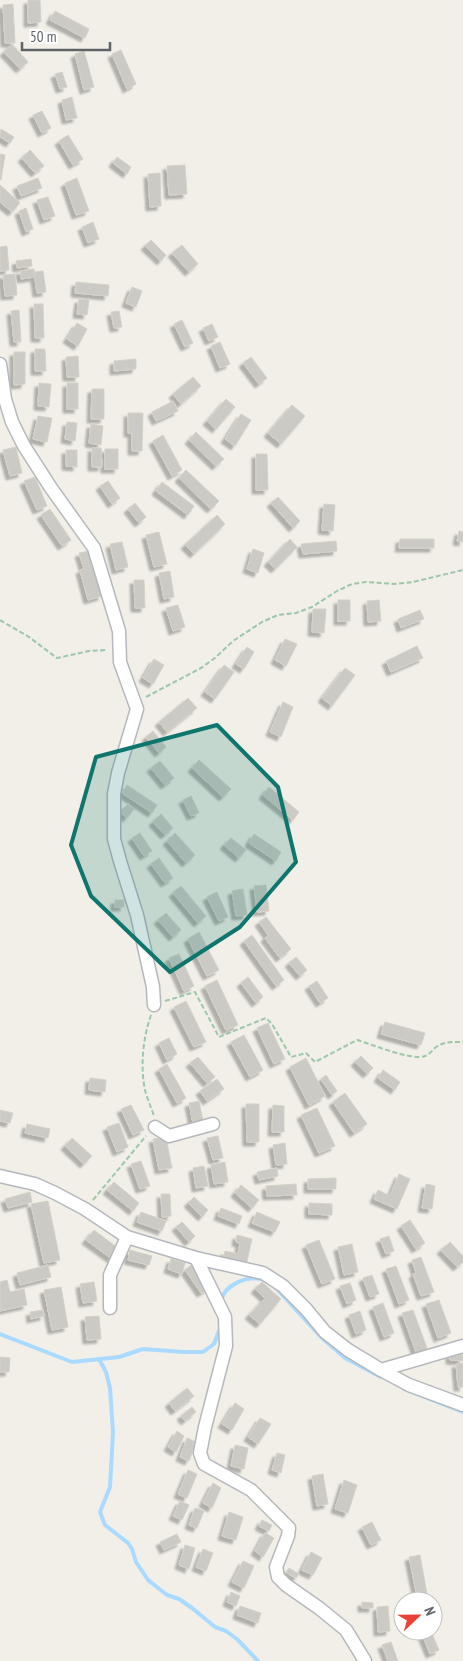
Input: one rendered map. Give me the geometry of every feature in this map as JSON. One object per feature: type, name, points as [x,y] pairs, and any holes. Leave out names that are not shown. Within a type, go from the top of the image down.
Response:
[{"type":"street","points":[[0,364],[12,422],[24,446],[51,488],[94,548],[119,631],[120,662],[137,709],[118,773],[114,794],[114,839],[137,915],[153,987],[154,1005]]},
{"type":"street","points":[[156,1127],[170,1136],[213,1124]]},
{"type":"street","points":[[0,1176],[35,1184],[85,1209],[127,1237],[196,1258],[263,1273],[283,1286],[325,1332],[348,1350],[408,1385],[463,1405]]},
{"type":"street","points":[[110,1308],[110,1275],[127,1237]]},
{"type":"street","points":[[196,1258],[225,1317],[226,1327],[226,1346],[200,1453],[204,1464],[251,1490],[289,1528],[288,1536],[276,1567],[278,1577],[346,1630],[365,1661]]},
{"type":"street","points":[[381,1370],[463,1346]]},
{"type":"path","points":[[137,709],[144,698],[201,668],[251,628],[278,615],[296,613],[312,607],[352,584],[366,582],[396,584],[413,582],[463,570]]},
{"type":"path","points":[[0,620],[29,637],[57,658],[98,650],[120,649]]},
{"type":"path","points":[[85,1209],[144,1138],[156,1127],[155,1118],[145,1090],[142,1059],[147,1025],[154,1005],[195,992],[219,1037],[266,1018],[272,1024],[291,1057],[306,1053],[315,1062],[357,1040],[418,1058],[427,1056],[436,1047],[447,1042],[463,1042]]},
{"type":"highlighted area","points":[[217,725],[278,787],[296,862],[240,927],[170,972],[91,896],[71,845],[96,757]]},
{"type":"building","points":[[28,0],[40,0],[41,22],[28,23]]},
{"type":"building","points":[[13,4],[15,43],[5,43],[3,5]]},
{"type":"building","points":[[55,11],[89,29],[85,38],[50,20]]},
{"type":"building","points":[[12,44],[28,62],[20,69],[4,52]]},
{"type":"building","points":[[121,50],[136,84],[127,89],[112,54]]},
{"type":"building","points":[[84,51],[94,87],[84,90],[75,54]]},
{"type":"building","points":[[62,72],[67,87],[60,89],[55,74]]},
{"type":"building","points":[[72,97],[77,118],[66,120],[62,100]]},
{"type":"building","points":[[42,111],[51,128],[42,133],[33,115]]},
{"type":"building","points":[[1,129],[14,137],[10,143],[0,137]]},
{"type":"building","points":[[68,135],[83,159],[73,165],[59,141]]},
{"type":"building","points":[[30,150],[44,166],[35,173],[22,158]]},
{"type":"building","points":[[0,154],[5,155],[1,180],[0,180]]},
{"type":"building","points":[[117,157],[131,167],[127,174],[113,163]]},
{"type":"building","points":[[185,165],[187,194],[169,195],[167,166]]},
{"type":"building","points":[[160,173],[161,206],[150,207],[148,174]]},
{"type":"building","points":[[38,178],[42,188],[21,196],[17,186]]},
{"type":"building","points":[[77,178],[89,211],[76,215],[65,183]]},
{"type":"building","points":[[0,185],[20,203],[12,212],[0,202]]},
{"type":"building","points":[[48,197],[55,216],[44,220],[37,200]]},
{"type":"building","points":[[26,208],[33,229],[26,232],[19,211]]},
{"type":"building","points":[[93,222],[99,239],[88,243],[82,227]]},
{"type":"building","points":[[151,240],[166,255],[161,261],[145,246]]},
{"type":"building","points":[[182,245],[198,264],[189,272],[172,253]]},
{"type":"building","points":[[7,246],[9,270],[0,271],[0,247]]},
{"type":"building","points":[[31,259],[32,266],[17,268],[16,261]]},
{"type":"building","points":[[34,269],[35,277],[21,279],[20,271]]},
{"type":"building","points":[[43,271],[46,292],[37,293],[34,272]]},
{"type":"building","points":[[15,274],[17,295],[5,296],[3,275]]},
{"type":"building","points":[[76,282],[109,285],[108,296],[75,293]]},
{"type":"building","points":[[132,287],[142,291],[136,307],[126,303]]},
{"type":"building","points":[[79,299],[89,300],[87,315],[77,314]]},
{"type":"building","points":[[34,304],[43,304],[44,338],[35,338]]},
{"type":"building","points":[[19,310],[21,342],[14,342],[11,311]]},
{"type":"building","points":[[119,311],[122,327],[114,328],[111,312]]},
{"type":"building","points":[[182,320],[193,343],[185,347],[174,324]]},
{"type":"building","points":[[77,323],[87,329],[78,346],[67,339]]},
{"type":"building","points":[[212,324],[218,337],[209,341],[203,328]]},
{"type":"building","points":[[220,342],[230,364],[220,368],[211,346]]},
{"type":"building","points":[[35,349],[45,349],[46,371],[35,371]]},
{"type":"building","points":[[14,352],[25,352],[25,384],[14,385]]},
{"type":"building","points":[[78,356],[79,377],[67,377],[66,357]]},
{"type":"building","points":[[251,357],[267,378],[259,384],[243,363]]},
{"type":"building","points":[[136,359],[136,369],[114,371],[114,361]]},
{"type":"building","points":[[193,377],[201,386],[181,404],[173,394]]},
{"type":"building","points":[[39,383],[51,384],[49,407],[38,406]]},
{"type":"building","points":[[67,383],[78,383],[78,409],[67,409]]},
{"type":"building","points":[[92,389],[104,389],[104,419],[91,419]]},
{"type":"building","points":[[226,399],[235,407],[216,429],[207,421]]},
{"type":"building","points":[[173,401],[178,411],[156,421],[152,412]]},
{"type":"building","points":[[292,405],[305,416],[281,444],[268,433]]},
{"type":"building","points":[[128,413],[143,413],[142,451],[132,451],[132,433],[128,433]]},
{"type":"building","points":[[241,414],[251,420],[235,446],[225,439]]},
{"type":"building","points":[[38,416],[52,418],[47,442],[33,439]]},
{"type":"building","points":[[67,422],[77,423],[75,441],[65,439]]},
{"type":"building","points":[[91,424],[103,426],[101,445],[89,443]]},
{"type":"building","points":[[196,432],[224,459],[216,466],[189,440]]},
{"type":"building","points":[[163,435],[182,470],[172,476],[153,441]]},
{"type":"building","points":[[16,447],[22,473],[10,476],[3,450]]},
{"type":"building","points":[[92,448],[101,448],[102,467],[92,467]]},
{"type":"building","points":[[105,449],[118,449],[118,469],[105,469]]},
{"type":"building","points":[[66,450],[77,450],[77,467],[66,466]]},
{"type":"building","points":[[256,454],[267,454],[268,490],[256,490]]},
{"type":"building","points":[[186,470],[219,501],[211,509],[179,478]]},
{"type":"building","points":[[35,477],[47,506],[37,510],[24,481]]},
{"type":"building","points":[[108,481],[120,498],[112,504],[100,486]]},
{"type":"building","points":[[162,482],[194,506],[188,515],[156,491]]},
{"type":"building","points":[[278,497],[300,521],[293,528],[271,503]]},
{"type":"building","points":[[135,503],[146,517],[139,523],[128,509]]},
{"type":"building","points":[[324,504],[335,505],[333,531],[322,530]]},
{"type":"building","points":[[50,509],[71,540],[62,546],[41,515]]},
{"type":"building","points":[[217,515],[225,524],[194,554],[185,545]]},
{"type":"building","points":[[459,531],[463,532],[463,542],[457,541]]},
{"type":"building","points":[[159,532],[167,564],[154,567],[146,535]]},
{"type":"building","points":[[290,539],[297,547],[275,569],[268,562]]},
{"type":"building","points":[[400,539],[434,539],[434,548],[399,548]]},
{"type":"building","points":[[336,541],[337,551],[303,554],[301,544]]},
{"type":"building","points":[[122,542],[128,567],[116,570],[110,544]]},
{"type":"building","points":[[253,549],[264,553],[258,573],[247,569]]},
{"type":"building","points":[[89,551],[102,596],[88,600],[80,570],[84,569],[79,553]]},
{"type":"building","points":[[170,571],[174,597],[164,599],[159,573]]},
{"type":"building","points":[[134,580],[144,580],[145,608],[135,608]]},
{"type":"building","points":[[338,600],[350,600],[350,621],[338,621]]},
{"type":"building","points":[[379,600],[381,621],[368,622],[367,601]]},
{"type":"building","points":[[178,605],[185,627],[173,631],[166,608]]},
{"type":"building","points":[[313,609],[326,609],[324,633],[312,632]]},
{"type":"building","points":[[420,610],[424,619],[401,628],[398,619]]},
{"type":"building","points":[[285,639],[297,644],[286,666],[275,660]]},
{"type":"building","points":[[417,646],[423,658],[391,672],[386,661]]},
{"type":"building","points":[[247,647],[254,652],[244,669],[236,664]]},
{"type":"building","points":[[154,659],[164,665],[153,684],[143,678]]},
{"type":"building","points":[[224,665],[234,672],[215,699],[205,692]]},
{"type":"building","points":[[345,668],[355,675],[332,706],[322,698]]},
{"type":"building","points":[[188,698],[197,708],[167,732],[159,722]]},
{"type":"building","points":[[283,702],[293,707],[281,737],[270,732]]},
{"type":"building","points":[[153,731],[166,747],[159,753],[146,737]]},
{"type":"building","points":[[199,760],[231,789],[223,797],[192,768]]},
{"type":"building","points":[[160,761],[174,778],[165,785],[151,768]]},
{"type":"building","points":[[127,785],[157,805],[152,813],[122,793]]},
{"type":"building","points":[[269,787],[299,812],[293,820],[263,795]]},
{"type":"building","points":[[191,796],[199,813],[191,816],[183,800]]},
{"type":"building","points":[[128,804],[134,809],[127,818],[120,812]]},
{"type":"building","points":[[161,814],[173,828],[165,835],[153,822]]},
{"type":"building","points":[[140,833],[152,851],[144,856],[132,838]]},
{"type":"building","points":[[175,833],[195,855],[186,863],[167,841]]},
{"type":"building","points":[[254,834],[281,852],[276,861],[249,843]]},
{"type":"building","points":[[231,838],[246,850],[239,858],[224,845]]},
{"type":"building","points":[[159,858],[173,878],[165,883],[151,864]]},
{"type":"building","points":[[266,885],[269,911],[257,912],[254,886]]},
{"type":"building","points":[[181,886],[206,916],[198,923],[173,893]]},
{"type":"building","points":[[243,889],[247,915],[236,916],[232,891]]},
{"type":"building","points":[[217,892],[228,917],[219,921],[207,897]]},
{"type":"building","points":[[115,900],[124,900],[124,907],[115,907]]},
{"type":"building","points":[[166,913],[181,930],[173,937],[158,920]]},
{"type":"building","points":[[266,917],[291,949],[280,958],[265,938],[268,935],[259,922]]},
{"type":"building","points":[[199,932],[219,970],[207,976],[188,939]]},
{"type":"building","points":[[252,935],[284,980],[276,986],[244,941]]},
{"type":"building","points":[[179,954],[194,986],[184,991],[169,958]]},
{"type":"building","points":[[296,957],[307,970],[300,976],[289,963]]},
{"type":"building","points":[[248,977],[263,997],[256,1003],[241,983]]},
{"type":"building","points":[[217,980],[238,1025],[226,1030],[205,986]]},
{"type":"building","points":[[317,981],[328,998],[320,1003],[309,986]]},
{"type":"building","points":[[186,1001],[206,1042],[194,1047],[174,1007]]},
{"type":"building","points":[[385,1022],[425,1033],[421,1045],[381,1034]]},
{"type":"building","points":[[268,1023],[285,1059],[274,1064],[257,1028]]},
{"type":"building","points":[[244,1035],[263,1070],[250,1077],[231,1042]]},
{"type":"building","points":[[169,1038],[177,1054],[167,1060],[159,1043]]},
{"type":"building","points":[[361,1056],[373,1068],[367,1074],[355,1062]]},
{"type":"building","points":[[198,1057],[215,1077],[207,1083],[190,1063]]},
{"type":"building","points":[[306,1058],[325,1096],[309,1105],[290,1067]]},
{"type":"building","points":[[167,1064],[186,1098],[177,1103],[159,1069]]},
{"type":"building","points":[[383,1070],[400,1082],[395,1090],[378,1078]]},
{"type":"building","points":[[326,1075],[337,1091],[332,1095],[321,1079]]},
{"type":"building","points":[[90,1078],[106,1080],[105,1092],[89,1090]]},
{"type":"building","points":[[217,1079],[224,1089],[207,1101],[200,1091]]},
{"type":"building","points":[[345,1093],[367,1124],[354,1133],[333,1102]]},
{"type":"building","points":[[199,1101],[203,1121],[193,1123],[189,1103]]},
{"type":"building","points":[[246,1104],[259,1104],[259,1142],[247,1142]]},
{"type":"building","points":[[131,1105],[144,1130],[133,1135],[121,1109]]},
{"type":"building","points":[[273,1105],[284,1106],[284,1132],[272,1132]]},
{"type":"building","points":[[317,1108],[335,1146],[319,1153],[301,1115]]},
{"type":"building","points":[[0,1110],[13,1113],[10,1123],[0,1121]]},
{"type":"building","points":[[119,1123],[128,1147],[117,1152],[107,1127]]},
{"type":"building","points":[[27,1124],[50,1129],[48,1138],[25,1133]]},
{"type":"building","points":[[218,1136],[223,1158],[213,1160],[207,1138]]},
{"type":"building","points":[[166,1137],[172,1168],[159,1170],[153,1139]]},
{"type":"building","points":[[72,1138],[92,1156],[84,1164],[65,1146]]},
{"type":"building","points":[[285,1143],[287,1164],[276,1165],[273,1145]]},
{"type":"building","points":[[141,1161],[150,1186],[140,1189],[131,1164]]},
{"type":"building","points":[[225,1162],[228,1182],[214,1184],[211,1165]]},
{"type":"building","points":[[204,1166],[208,1186],[196,1188],[193,1168]]},
{"type":"building","points":[[277,1168],[278,1176],[259,1180],[257,1172]]},
{"type":"building","points":[[399,1174],[410,1179],[397,1209],[374,1199],[378,1190],[390,1196]]},
{"type":"building","points":[[336,1178],[336,1189],[308,1189],[308,1179]]},
{"type":"building","points":[[114,1182],[139,1203],[133,1211],[107,1190]]},
{"type":"building","points":[[296,1184],[297,1195],[267,1196],[266,1186]]},
{"type":"building","points":[[426,1184],[435,1186],[432,1209],[422,1208]]},
{"type":"building","points":[[241,1185],[259,1200],[252,1208],[235,1193]]},
{"type":"building","points":[[30,1192],[32,1202],[8,1208],[5,1199]]},
{"type":"building","points":[[161,1194],[170,1194],[171,1216],[162,1217]]},
{"type":"building","points":[[194,1197],[208,1210],[202,1217],[188,1203]]},
{"type":"building","points":[[48,1201],[60,1260],[44,1263],[31,1204]]},
{"type":"building","points":[[309,1203],[332,1204],[332,1215],[309,1214]]},
{"type":"building","points":[[221,1208],[242,1216],[239,1224],[218,1216]]},
{"type":"building","points":[[141,1212],[166,1221],[162,1231],[137,1222]]},
{"type":"building","points":[[257,1212],[280,1222],[275,1232],[252,1223]]},
{"type":"building","points":[[410,1220],[425,1243],[416,1249],[401,1226]]},
{"type":"building","points":[[182,1222],[195,1236],[189,1242],[176,1227]]},
{"type":"building","points":[[94,1230],[119,1249],[112,1259],[86,1240]]},
{"type":"building","points":[[237,1235],[252,1239],[246,1266],[223,1261],[225,1251],[238,1254],[240,1243],[236,1242]]},
{"type":"building","points":[[389,1236],[394,1251],[386,1254],[380,1239]]},
{"type":"building","points":[[319,1240],[335,1279],[322,1284],[306,1245]]},
{"type":"building","points":[[450,1242],[463,1256],[463,1262],[457,1267],[441,1250]]},
{"type":"building","points":[[352,1244],[358,1272],[344,1275],[338,1247]]},
{"type":"building","points":[[130,1250],[152,1256],[149,1265],[128,1260]]},
{"type":"building","points":[[421,1257],[434,1292],[421,1296],[413,1274],[416,1273],[412,1260]]},
{"type":"building","points":[[171,1259],[185,1263],[182,1274],[168,1269]]},
{"type":"building","points":[[48,1265],[51,1277],[20,1285],[17,1273]]},
{"type":"building","points":[[191,1265],[208,1289],[201,1293],[185,1270]]},
{"type":"building","points":[[396,1266],[409,1300],[399,1304],[386,1269]]},
{"type":"building","points":[[372,1275],[379,1294],[370,1297],[363,1278]]},
{"type":"building","points":[[7,1280],[10,1292],[24,1289],[27,1305],[0,1311],[0,1282]]},
{"type":"building","points":[[94,1282],[97,1301],[83,1303],[80,1284]]},
{"type":"building","points":[[262,1282],[281,1299],[260,1324],[249,1315],[265,1298],[255,1289]]},
{"type":"building","points":[[350,1283],[356,1300],[347,1304],[340,1286]]},
{"type":"building","points":[[61,1287],[68,1327],[52,1330],[44,1290]]},
{"type":"building","points":[[439,1300],[451,1333],[438,1338],[426,1304]]},
{"type":"building","points":[[383,1303],[394,1333],[384,1337],[373,1307]]},
{"type":"building","points":[[43,1310],[44,1316],[31,1319],[30,1312]]},
{"type":"building","points":[[413,1310],[428,1351],[417,1355],[402,1313]]},
{"type":"building","points":[[360,1311],[366,1330],[356,1334],[349,1315]]},
{"type":"building","points":[[99,1316],[101,1339],[87,1340],[85,1317]]},
{"type":"building","points":[[450,1354],[463,1355],[463,1361],[450,1360]]},
{"type":"building","points":[[0,1357],[10,1358],[9,1372],[0,1372]]},
{"type":"building","points":[[463,1363],[463,1387],[458,1387],[456,1364]]},
{"type":"building","points":[[187,1388],[194,1396],[175,1411],[169,1403]]},
{"type":"building","points":[[235,1403],[244,1409],[232,1430],[222,1424]]},
{"type":"building","points":[[192,1407],[196,1412],[185,1421],[181,1416]]},
{"type":"building","points":[[260,1418],[271,1424],[258,1444],[248,1437]]},
{"type":"building","points":[[177,1431],[184,1436],[176,1452],[168,1447]]},
{"type":"building","points":[[187,1438],[196,1442],[189,1461],[180,1457]]},
{"type":"building","points":[[235,1445],[248,1448],[244,1469],[231,1466]]},
{"type":"building","points":[[277,1453],[285,1455],[281,1473],[272,1470]]},
{"type":"building","points":[[188,1470],[197,1474],[187,1498],[178,1494]]},
{"type":"building","points":[[323,1474],[328,1504],[317,1506],[312,1476]]},
{"type":"building","points":[[344,1480],[357,1485],[348,1513],[335,1509]]},
{"type":"building","points":[[213,1483],[221,1488],[212,1508],[203,1503]]},
{"type":"building","points":[[180,1501],[189,1505],[182,1520],[173,1516]]},
{"type":"building","points":[[195,1508],[204,1511],[197,1528],[189,1525]]},
{"type":"building","points":[[229,1512],[243,1517],[236,1540],[222,1536]]},
{"type":"building","points":[[262,1520],[272,1525],[269,1531],[259,1526]]},
{"type":"building","points":[[372,1522],[381,1540],[371,1545],[362,1527]]},
{"type":"building","points":[[265,1533],[274,1538],[263,1557],[255,1551]]},
{"type":"building","points":[[177,1534],[181,1542],[164,1550],[160,1542]]},
{"type":"building","points":[[185,1545],[195,1548],[189,1569],[179,1565]]},
{"type":"building","points":[[203,1549],[213,1553],[206,1571],[196,1567]]},
{"type":"building","points":[[311,1552],[322,1558],[313,1575],[302,1570]]},
{"type":"building","points":[[420,1555],[426,1591],[416,1591],[409,1557]]},
{"type":"building","points":[[243,1561],[254,1566],[244,1588],[232,1582]]},
{"type":"building","points":[[289,1568],[299,1574],[296,1578],[286,1572]]},
{"type":"building","points":[[231,1592],[240,1596],[236,1606],[227,1602]]},
{"type":"building","points":[[362,1602],[373,1603],[373,1608],[362,1608]]},
{"type":"building","points":[[240,1606],[261,1613],[258,1623],[237,1615]]},
{"type":"building","points":[[388,1606],[390,1631],[378,1632],[377,1607]]},
{"type":"building","points":[[425,1641],[435,1641],[439,1650],[430,1654]]},
{"type":"building","points":[[391,1642],[398,1661],[388,1661],[382,1645]]},
{"type":"waterway","points":[[221,1301],[226,1290],[236,1283],[255,1278],[261,1279]]},
{"type":"waterway","points":[[275,1287],[322,1338],[345,1358],[381,1377]]},
{"type":"waterway","points":[[0,1334],[72,1362],[119,1357],[143,1349],[203,1352],[214,1344],[220,1328]]},
{"type":"waterway","points":[[99,1359],[106,1372],[110,1388],[113,1432],[110,1487],[100,1512],[105,1525],[128,1543],[136,1562],[148,1580],[167,1595],[179,1599],[192,1608],[215,1627],[226,1631],[238,1640],[258,1661]]},
{"type":"waterway","points":[[404,1389],[463,1412]]}]
